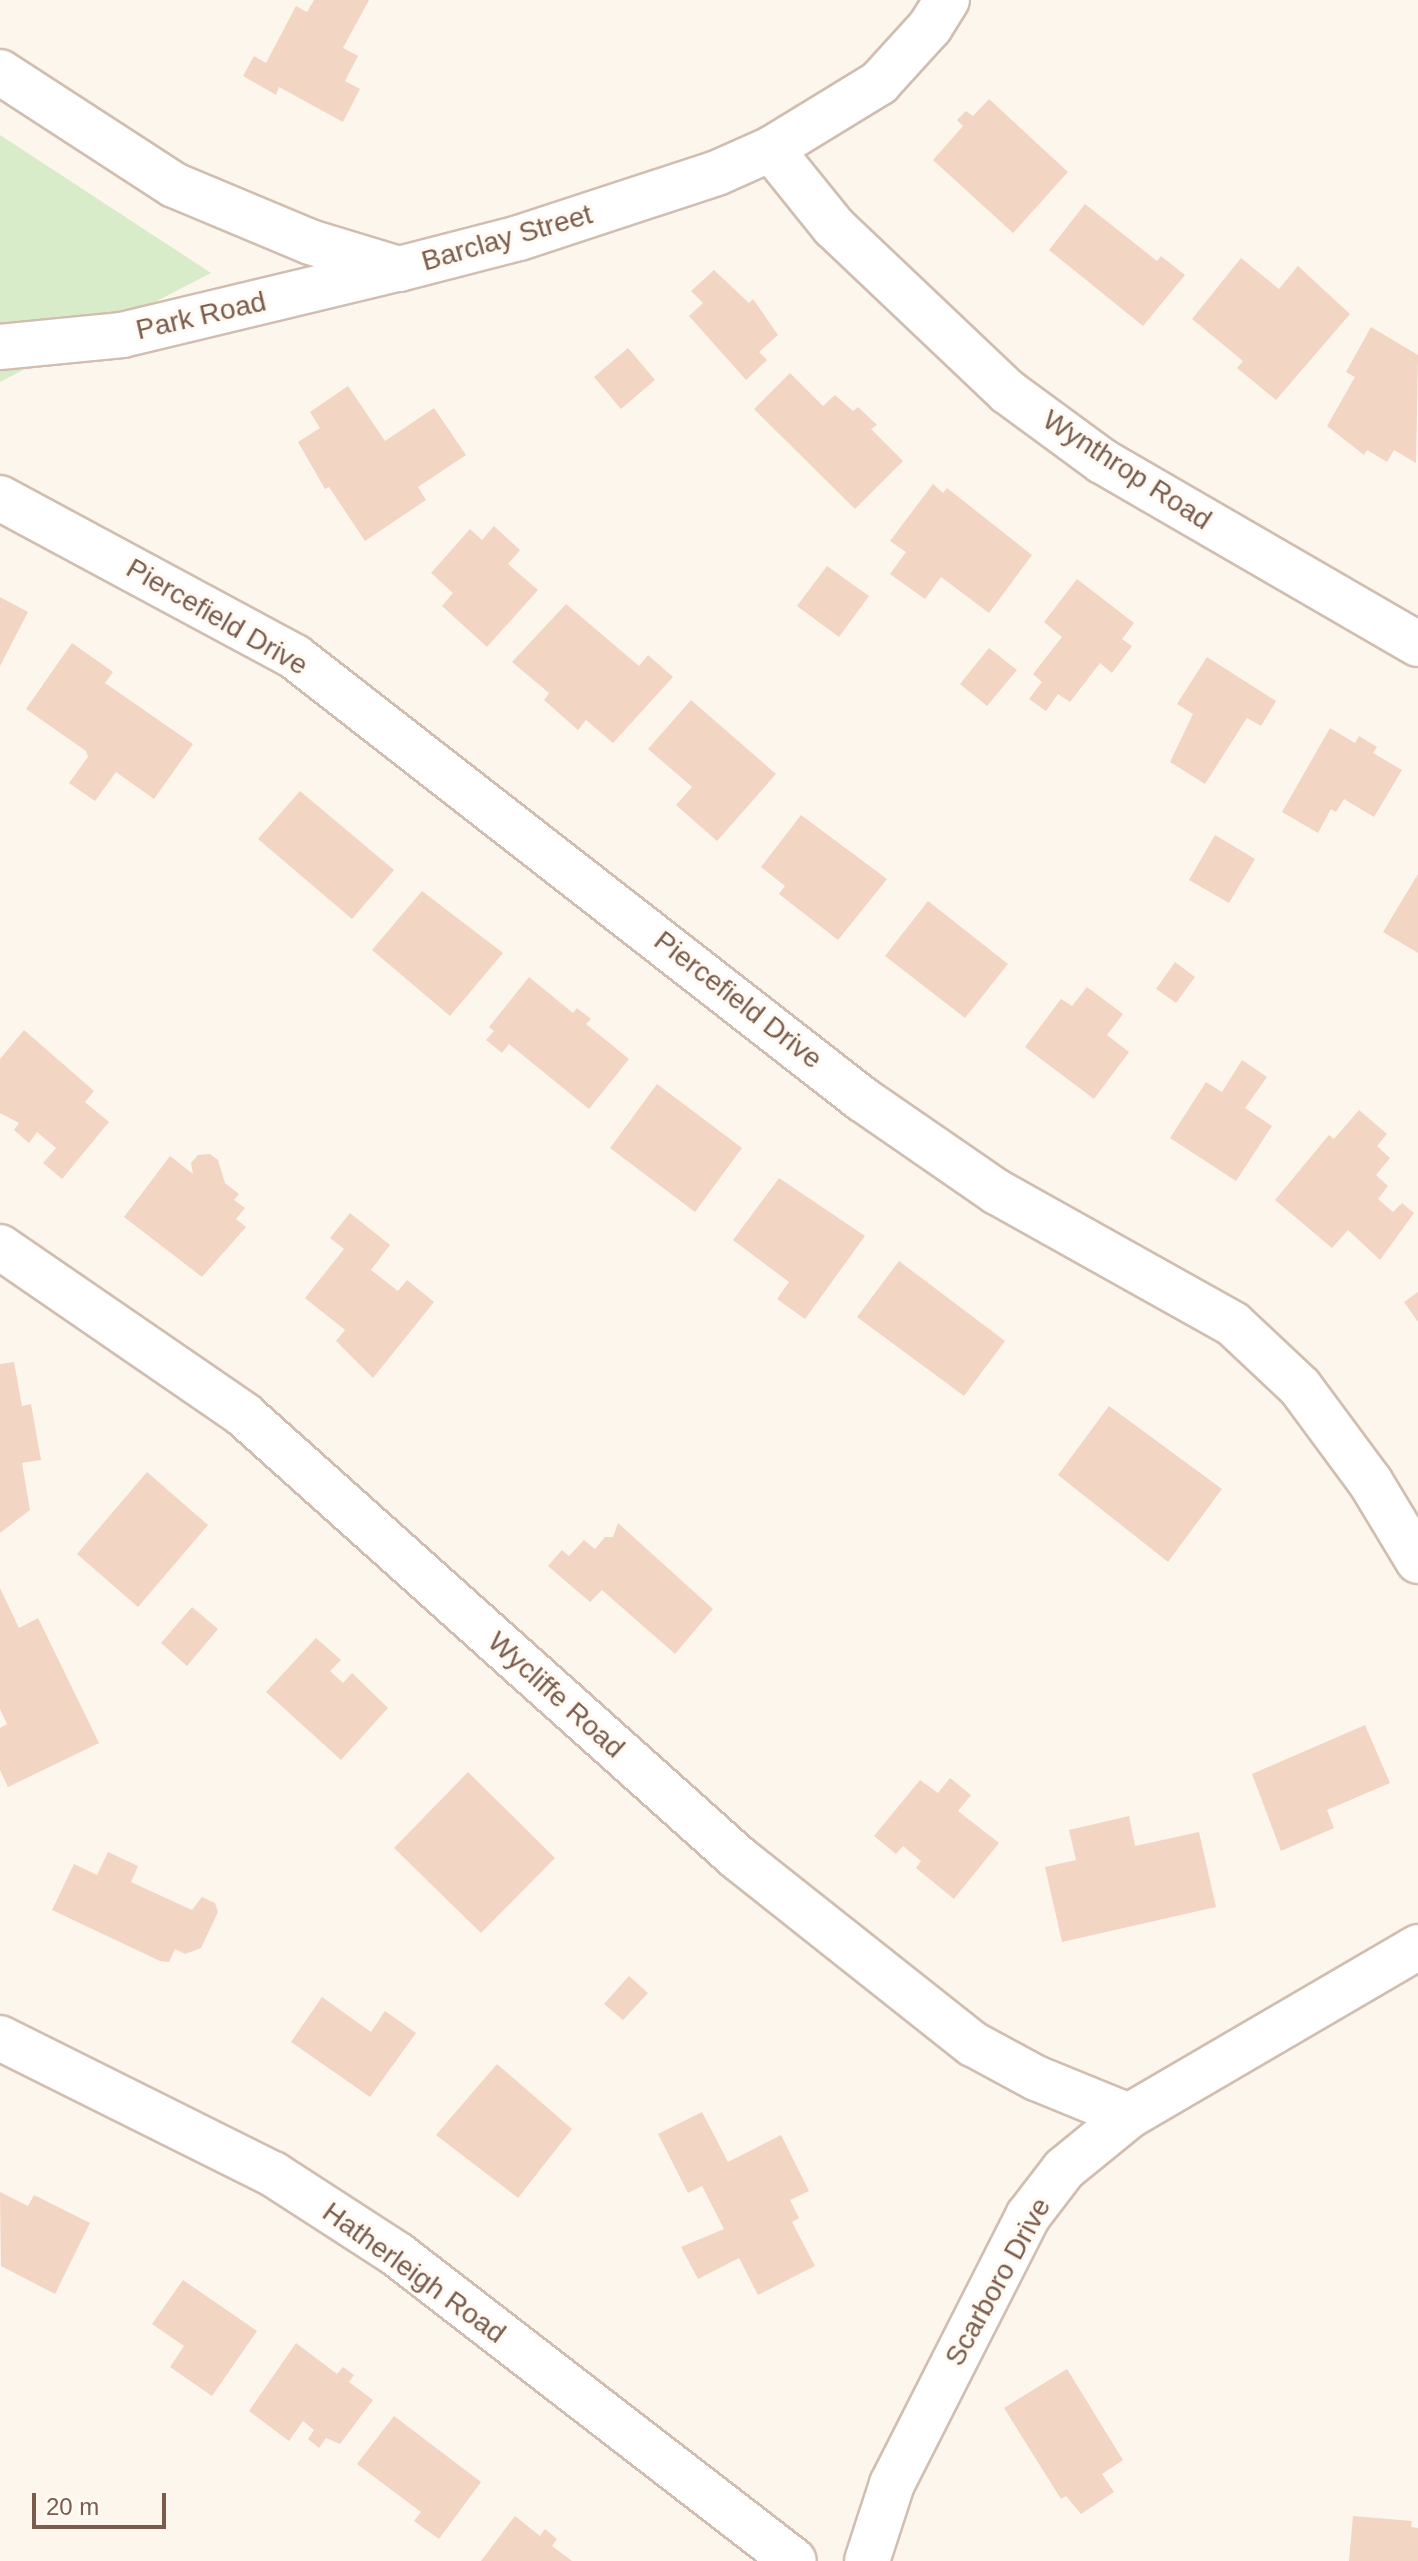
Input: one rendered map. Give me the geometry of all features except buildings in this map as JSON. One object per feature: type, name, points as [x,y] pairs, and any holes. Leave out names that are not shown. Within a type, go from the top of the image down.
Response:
[{"type":"street","name":"Barclay Street","points":[[0,72],[174,185],[310,242],[399,269],[519,238],[717,173],[771,149],[879,83],[930,27],[947,0]]},
{"type":"street","name":"Wynthrop Road","points":[[771,149],[834,227],[1008,392],[1102,461],[1418,644]]},
{"type":"street","name":"Park Road","points":[[0,347],[122,335],[399,269]]},
{"type":"street","name":"Piercefield Drive","points":[[0,498],[295,657],[862,1099],[997,1192],[1233,1324],[1300,1387],[1371,1483],[1418,1561]]},
{"type":"street","name":"Wycliffe Road","points":[[0,1247],[244,1415],[738,1858],[973,2044],[1036,2078],[1129,2116]]},
{"type":"street","name":"Scarboro Drive","points":[[867,2561],[892,2484],[1028,2216],[1064,2169],[1129,2116],[1418,1947]]},
{"type":"street","name":"Hatherleigh Road","points":[[0,2038],[273,2174],[398,2255],[794,2561]]},
{"type":"green space","points":[[0,135],[211,273],[0,382]]}]
